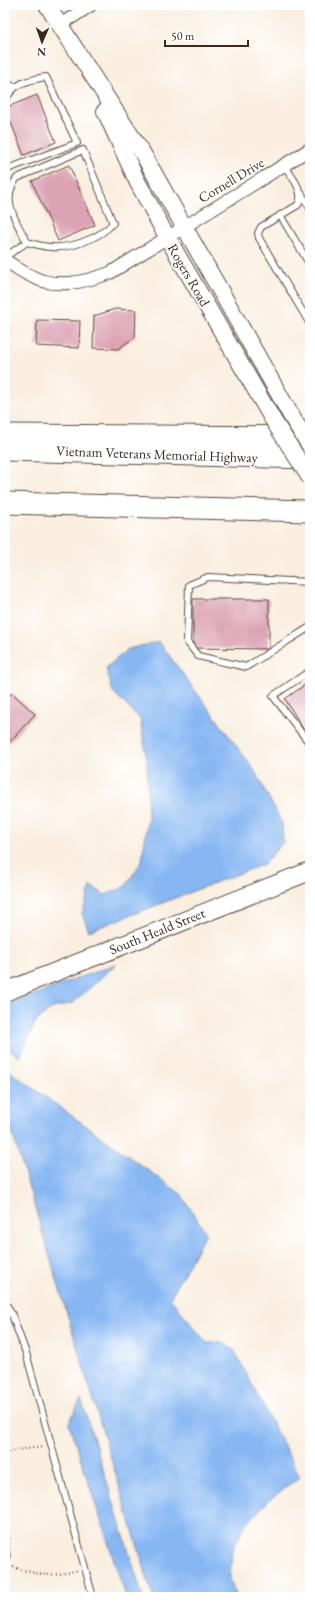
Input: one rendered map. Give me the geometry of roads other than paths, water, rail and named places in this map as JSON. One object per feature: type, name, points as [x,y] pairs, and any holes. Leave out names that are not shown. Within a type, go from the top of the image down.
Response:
[{"type":"highway","points":[[5,435],[310,437]]},
{"type":"highway","name":"Vietnam Veterans Memorial Highway","points":[[5,450],[310,458]]},
{"type":"highway","points":[[5,503],[310,511]]},
{"type":"main road","name":"South Heald Street","points":[[5,992],[310,871]]},
{"type":"street","name":"Rogers Road","points":[[47,5],[84,65],[143,154],[293,419],[310,446]]},
{"type":"street","points":[[60,25],[91,5]]},
{"type":"street","name":"Rogers Road","points":[[84,65],[137,181],[167,236],[273,420],[310,478]]},
{"type":"street","name":"Cornell Drive","points":[[5,258],[30,276],[53,283],[85,282],[110,273],[167,236],[310,149]]},
{"type":"lane","points":[[5,101],[15,87],[28,80],[46,77],[77,143],[6,171]]},
{"type":"lane","points":[[5,83],[15,87]]},
{"type":"lane","points":[[5,258],[27,242],[51,247],[62,247],[91,240],[107,230],[113,223],[83,150],[17,178],[9,186],[6,197],[10,213],[27,242]]},
{"type":"lane","points":[[284,165],[310,208]]},
{"type":"lane","points":[[301,193],[298,205],[261,227],[258,233],[259,238],[310,324]]},
{"type":"lane","points":[[280,215],[310,265]]},
{"type":"lane","points":[[310,582],[208,577],[190,585],[188,642],[198,656],[246,667],[310,627]]},
{"type":"lane","points":[[310,671],[273,696],[310,744]]},
{"type":"lane","points":[[5,1302],[12,1315],[26,1353],[93,1597]]},
{"type":"lane","points":[[5,1545],[7,1565]]},
{"type":"water","points":[[159,642],[253,768],[282,823],[283,842],[264,864],[89,931],[82,914],[91,886],[105,895],[125,887],[142,861],[148,817],[147,760],[140,719],[113,692],[106,668],[128,649]]},
{"type":"water","points":[[116,964],[73,1003],[53,1008],[36,1021],[20,1057],[5,1047],[5,1006]]},
{"type":"water","points":[[5,1068],[181,1194],[206,1233],[170,1298],[207,1343],[222,1342],[234,1350],[300,1477],[270,1499],[246,1524],[232,1550],[230,1579],[237,1597],[153,1597],[13,1135],[5,1116]]},
{"type":"water","points":[[81,1399],[143,1597],[126,1597],[69,1423]]}]
